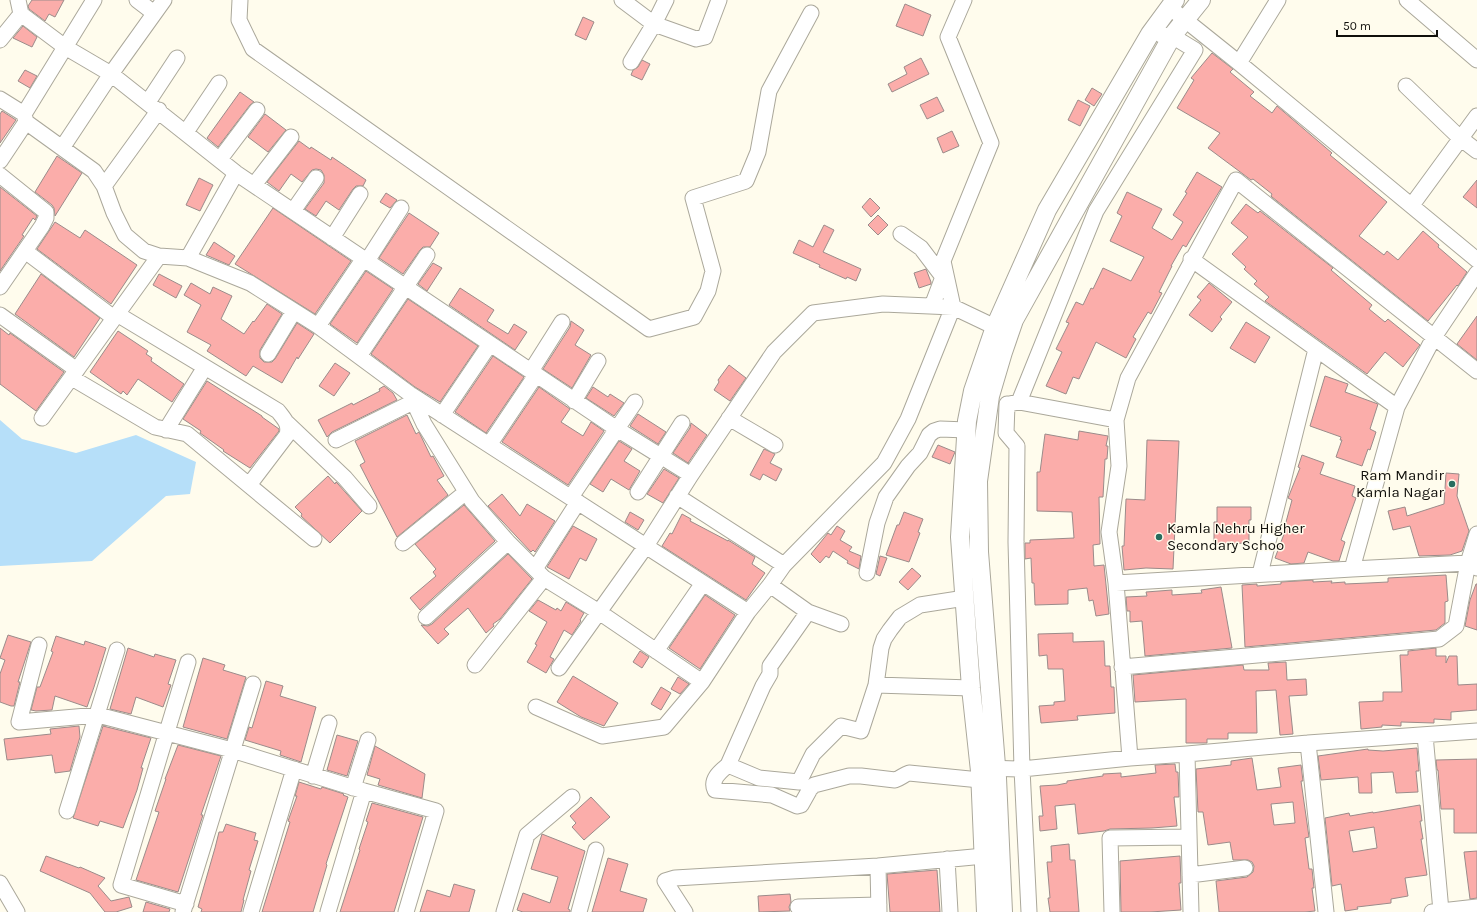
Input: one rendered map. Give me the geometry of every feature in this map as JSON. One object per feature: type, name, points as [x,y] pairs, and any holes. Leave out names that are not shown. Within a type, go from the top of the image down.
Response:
[{"type":"main road","points":[[986,912],[984,856],[985,772],[978,474],[990,396],[1014,320],[1172,36],[1202,0]]},
{"type":"main road","points":[[1003,912],[985,772],[971,688],[960,538],[967,430],[973,391],[995,327],[1048,210],[1150,34],[1172,4]]},
{"type":"street","points":[[0,161],[65,47],[94,0]]},
{"type":"street","points":[[137,0],[154,13]]},
{"type":"street","points":[[62,148],[111,74],[164,0]]},
{"type":"street","points":[[240,0],[239,20],[253,48],[649,329],[694,317],[708,292],[713,271],[693,198],[746,181],[758,152],[769,91],[811,13]]},
{"type":"street","points":[[622,0],[654,24],[696,38],[705,38],[719,0]]},
{"type":"street","points":[[631,62],[654,24],[666,0]]},
{"type":"street","points":[[536,707],[602,736],[664,727],[702,682],[748,612],[784,565],[884,463],[908,419],[953,307],[943,261],[991,143],[948,37],[964,0]]},
{"type":"street","points":[[1239,63],[1278,0]]},
{"type":"street","points":[[1407,0],[1477,60]]},
{"type":"street","points":[[1172,4],[1185,20],[1412,205],[1477,260]]},
{"type":"street","points":[[0,40],[20,7],[65,47],[111,74],[154,106],[236,173],[617,429],[691,475]]},
{"type":"street","points":[[1029,912],[1022,769],[1016,542],[1017,446],[1006,433],[1013,403],[1096,211],[1195,50],[1172,36],[1150,34]]},
{"type":"street","points":[[104,186],[154,106],[177,58]]},
{"type":"street","points":[[186,132],[219,83]]},
{"type":"street","points":[[1406,86],[1460,138],[1477,151]]},
{"type":"street","points":[[0,99],[94,171],[104,186],[114,213],[125,235],[144,251],[159,256],[188,258],[250,283],[318,326],[412,398],[442,415],[575,499],[748,612]]},
{"type":"street","points":[[220,159],[257,110]]},
{"type":"street","points":[[1412,205],[1477,116]]},
{"type":"street","points":[[254,185],[291,137]]},
{"type":"street","points":[[188,258],[236,173]]},
{"type":"street","points":[[0,175],[46,212],[46,218],[42,226],[0,287]]},
{"type":"street","points":[[293,211],[316,178]]},
{"type":"street","points":[[1130,758],[1116,584],[1109,532],[1119,466],[1116,420],[1128,378],[1191,259],[1236,180],[1477,371]]},
{"type":"street","points":[[332,238],[360,194]]},
{"type":"street","points":[[318,326],[401,208]]},
{"type":"street","points":[[901,234],[921,248],[942,277],[932,306]]},
{"type":"street","points":[[25,251],[116,316],[278,411],[288,423],[345,478],[369,506]]},
{"type":"street","points":[[359,356],[427,255]]},
{"type":"street","points":[[42,418],[159,256]]},
{"type":"street","points":[[1191,259],[1397,407]]},
{"type":"street","points":[[1352,569],[1397,407],[1434,337],[1477,273]]},
{"type":"street","points":[[559,668],[646,546],[691,475],[774,352],[813,313],[883,304],[953,307],[995,327]]},
{"type":"street","points":[[268,354],[294,310]]},
{"type":"street","points":[[0,315],[74,374],[155,427],[187,434],[314,539]]},
{"type":"street","points":[[489,445],[534,373],[562,322]]},
{"type":"street","points":[[442,415],[490,344]]},
{"type":"street","points":[[1260,574],[1316,349]]},
{"type":"street","points":[[574,400],[598,362]]},
{"type":"street","points":[[166,430],[205,367]]},
{"type":"street","points":[[990,396],[1013,403],[1116,420]]},
{"type":"street","points":[[336,440],[412,398]]},
{"type":"street","points":[[412,398],[424,424],[472,501],[508,542],[540,574],[702,682]]},
{"type":"street","points":[[475,665],[540,574],[575,499],[635,402]]},
{"type":"street","points":[[729,418],[775,445]]},
{"type":"street","points":[[249,485],[287,435],[289,429],[288,423]]},
{"type":"street","points":[[638,492],[682,423]]},
{"type":"street","points":[[868,573],[877,523],[886,497],[908,466],[920,453],[929,435],[940,429],[967,430]]},
{"type":"street","points":[[403,543],[466,492]]},
{"type":"street","points":[[678,496],[784,565]]},
{"type":"street","points":[[1122,667],[1439,639],[1456,626],[1473,566],[1477,534]]},
{"type":"street","points":[[426,616],[508,542]]},
{"type":"street","points":[[1116,584],[1352,569],[1473,566]]},
{"type":"street","points":[[656,651],[703,583]]},
{"type":"street","points":[[770,585],[808,612],[841,624]]},
{"type":"street","points":[[728,764],[759,778],[799,782],[813,754],[841,726],[861,731],[876,685],[881,648],[884,639],[900,617],[920,605],[964,598]]},
{"type":"street","points":[[808,612],[770,666],[770,674],[728,764],[715,777],[715,790],[772,795],[798,806],[801,805],[810,789],[814,786],[849,776],[895,780],[900,779],[909,773],[985,772],[1308,743],[1477,731]]},
{"type":"street","points":[[39,645],[19,722],[98,715],[232,750],[313,776],[436,811],[406,912]]},
{"type":"street","points":[[67,811],[117,650]]},
{"type":"street","points":[[188,662],[121,885],[185,908],[253,684]]},
{"type":"street","points":[[876,685],[971,688]]},
{"type":"street","points":[[313,776],[329,723]]},
{"type":"street","points":[[1425,734],[1436,912],[1477,907]]},
{"type":"street","points":[[328,912],[359,789],[368,740]]},
{"type":"street","points":[[1308,743],[1326,912]]},
{"type":"street","points":[[1187,754],[1191,912]]},
{"type":"street","points":[[251,912],[294,769]]},
{"type":"street","points":[[506,912],[527,835],[572,797]]},
{"type":"street","points":[[1112,912],[1110,838],[1189,837]]},
{"type":"street","points":[[579,912],[596,850]]},
{"type":"street","points":[[685,912],[665,881],[675,878],[878,866],[984,856]]},
{"type":"street","points":[[947,859],[950,912]]},
{"type":"street","points":[[798,907],[879,909],[878,866]]},
{"type":"street","points":[[1190,875],[1245,868]]},
{"type":"street","points":[[0,883],[16,912]]},
{"type":"water","points":[[0,420],[22,439],[76,453],[136,435],[196,462],[190,494],[166,496],[92,561],[0,566]]},
{"type":"building","points":[[32,0],[64,0],[55,17],[49,14],[45,21],[29,9],[28,6]]},
{"type":"building","points":[[905,4],[931,15],[923,36],[896,26]]},
{"type":"building","points":[[583,17],[594,22],[586,40],[575,35]]},
{"type":"building","points":[[23,26],[37,37],[32,47],[13,38]]},
{"type":"building","points":[[1212,53],[1233,69],[1230,72],[1254,92],[1250,96],[1272,113],[1277,106],[1332,153],[1330,155],[1387,202],[1359,236],[1384,255],[1387,251],[1398,260],[1423,231],[1439,245],[1438,247],[1467,272],[1458,286],[1457,285],[1428,321],[1272,197],[1272,194],[1253,179],[1251,180],[1208,148],[1220,133],[1177,108],[1194,80],[1191,78]]},
{"type":"building","points":[[921,58],[929,74],[892,92],[888,84],[907,74],[904,67]]},
{"type":"building","points":[[642,60],[650,64],[642,80],[631,75],[633,70],[638,67]]},
{"type":"building","points":[[25,70],[37,76],[30,88],[18,81]]},
{"type":"building","points":[[1092,88],[1102,94],[1094,106],[1085,100]]},
{"type":"building","points":[[240,92],[254,102],[250,105],[218,147],[207,138]]},
{"type":"building","points":[[937,97],[944,111],[927,119],[920,105]]},
{"type":"building","points":[[1078,100],[1090,106],[1080,126],[1068,120]]},
{"type":"building","points":[[2,111],[16,120],[0,143],[0,114]]},
{"type":"building","points":[[265,114],[286,130],[268,152],[248,137]]},
{"type":"building","points":[[952,131],[959,146],[943,153],[937,138]]},
{"type":"building","points":[[299,141],[310,149],[311,147],[331,160],[332,157],[366,180],[363,186],[356,186],[353,189],[339,210],[326,201],[316,216],[305,209],[324,183],[324,175],[321,170],[312,170],[302,182],[291,174],[279,191],[267,182]]},
{"type":"building","points":[[57,156],[82,173],[55,216],[52,205],[35,192]]},
{"type":"building","points":[[1197,172],[1222,187],[1186,247],[1183,245],[1171,266],[1159,292],[1162,293],[1151,314],[1148,312],[1133,337],[1136,339],[1126,358],[1096,342],[1079,379],[1073,377],[1066,394],[1046,386],[1062,352],[1056,349],[1069,323],[1066,322],[1076,302],[1083,305],[1103,268],[1131,281],[1144,257],[1110,241],[1122,216],[1117,213],[1127,192],[1162,209],[1152,228],[1172,240],[1183,222],[1173,215],[1187,193],[1185,192]]},
{"type":"building","points":[[199,178],[213,185],[200,211],[186,205]]},
{"type":"building","points":[[1477,180],[1477,208],[1463,197]]},
{"type":"building","points":[[0,187],[37,216],[35,220],[33,218],[22,235],[24,236],[0,271]]},
{"type":"building","points":[[386,193],[397,200],[390,208],[380,202]]},
{"type":"building","points":[[870,198],[880,208],[871,217],[862,207]]},
{"type":"building","points":[[1246,204],[1258,213],[1260,211],[1333,268],[1331,270],[1372,305],[1369,309],[1385,322],[1388,319],[1420,345],[1403,367],[1385,352],[1367,374],[1265,301],[1269,297],[1254,284],[1257,281],[1244,269],[1246,267],[1232,254],[1248,237],[1231,223]]},
{"type":"building","points":[[273,208],[351,261],[315,314],[235,264]]},
{"type":"building","points":[[409,213],[439,233],[430,247],[423,247],[420,250],[403,274],[379,258]]},
{"type":"building","points":[[878,215],[888,225],[878,235],[868,225]]},
{"type":"building","points":[[55,222],[80,238],[85,230],[137,265],[111,304],[37,249]]},
{"type":"building","points":[[824,225],[834,230],[823,252],[861,269],[856,281],[847,277],[846,279],[819,267],[820,265],[793,253],[799,240],[813,247]]},
{"type":"building","points":[[214,242],[235,256],[229,265],[206,255]]},
{"type":"building","points":[[433,263],[442,268],[427,291],[418,284]]},
{"type":"building","points":[[926,269],[931,284],[919,288],[914,273]]},
{"type":"building","points":[[366,271],[393,289],[357,343],[330,324]]},
{"type":"building","points":[[41,274],[100,318],[74,357],[15,314]]},
{"type":"building","points":[[159,274],[182,286],[176,298],[153,285]]},
{"type":"building","points":[[191,283],[210,294],[213,287],[232,296],[221,319],[244,334],[267,304],[282,314],[260,350],[260,358],[264,362],[272,362],[275,359],[297,323],[314,334],[298,359],[297,357],[282,383],[253,366],[246,376],[207,351],[211,345],[187,332],[201,305],[184,295]]},
{"type":"building","points":[[1209,283],[1232,302],[1220,317],[1222,319],[1212,332],[1189,315],[1201,300],[1197,297]]},
{"type":"building","points":[[460,288],[494,310],[487,321],[508,334],[514,324],[527,332],[515,350],[449,305]]},
{"type":"building","points":[[408,299],[478,346],[440,402],[415,387],[371,354]]},
{"type":"building","points":[[1477,316],[1477,360],[1457,344]]},
{"type":"building","points":[[571,321],[584,330],[575,345],[591,355],[572,388],[543,369],[570,327]]},
{"type":"building","points":[[1246,322],[1270,337],[1255,363],[1230,348]]},
{"type":"building","points":[[0,328],[9,335],[10,333],[64,372],[36,411],[0,384]]},
{"type":"building","points":[[118,331],[148,351],[146,354],[152,358],[151,361],[184,384],[172,402],[138,379],[127,395],[123,391],[121,394],[90,372]]},
{"type":"building","points":[[493,356],[524,377],[486,433],[455,412]]},
{"type":"building","points":[[335,363],[350,373],[334,396],[319,386]]},
{"type":"building","points":[[729,365],[746,378],[730,401],[714,390],[719,382],[718,380]]},
{"type":"building","points":[[1325,376],[1348,384],[1345,392],[1378,404],[1370,429],[1376,432],[1370,450],[1368,449],[1362,466],[1336,457],[1342,440],[1340,440],[1341,437],[1310,426]]},
{"type":"building","points":[[207,381],[262,416],[279,429],[250,468],[223,451],[224,450],[200,433],[201,431],[183,419]]},
{"type":"building","points":[[384,386],[393,393],[397,400],[332,432],[327,437],[318,420],[352,403],[353,405],[380,391],[379,389]]},
{"type":"building","points":[[539,387],[570,409],[561,422],[583,436],[591,422],[604,431],[568,485],[502,442]]},
{"type":"building","points":[[593,387],[608,397],[610,394],[624,403],[614,416],[586,398]]},
{"type":"building","points":[[638,414],[666,432],[658,444],[630,426]]},
{"type":"building","points":[[407,415],[416,434],[419,432],[431,457],[433,456],[444,476],[437,480],[448,495],[397,537],[360,465],[365,462],[355,441]]},
{"type":"building","points":[[691,423],[707,435],[688,463],[673,453],[690,428]]},
{"type":"building","points":[[1079,431],[1108,436],[1103,497],[1099,497],[1100,544],[1093,545],[1094,566],[1104,565],[1109,614],[1096,616],[1093,600],[1089,601],[1087,588],[1068,590],[1068,604],[1035,605],[1031,558],[1025,559],[1025,543],[1030,543],[1030,540],[1074,538],[1072,512],[1037,511],[1037,472],[1040,472],[1045,434],[1078,440]]},
{"type":"building","points":[[1147,440],[1179,441],[1173,569],[1146,568],[1124,570],[1122,546],[1124,546],[1126,499],[1145,500]]},
{"type":"building","points":[[619,441],[632,449],[624,461],[640,471],[629,490],[611,479],[603,492],[590,484]]},
{"type":"building","points":[[938,445],[955,452],[950,464],[932,457]]},
{"type":"building","points":[[764,449],[775,454],[770,463],[782,469],[776,481],[763,474],[760,480],[750,475]]},
{"type":"building","points":[[1302,455],[1324,463],[1320,474],[1355,486],[1352,496],[1356,498],[1341,540],[1345,542],[1339,561],[1333,561],[1308,552],[1304,563],[1291,564],[1275,558],[1284,534],[1283,533],[1292,500],[1288,498],[1300,468],[1298,467]]},
{"type":"building","points":[[664,469],[679,478],[663,503],[647,494]]},
{"type":"building","points":[[1446,473],[1459,474],[1457,496],[1469,531],[1462,551],[1450,555],[1419,556],[1410,526],[1393,530],[1388,511],[1405,507],[1407,516],[1444,504]]},
{"type":"building","points":[[328,476],[335,484],[336,482],[338,484],[362,511],[330,543],[301,516],[302,514],[295,507]]},
{"type":"building","points":[[502,494],[520,516],[527,504],[555,521],[535,552],[533,550],[531,552],[488,506]]},
{"type":"building","points":[[464,505],[495,541],[420,610],[410,598],[436,576],[433,572],[436,569],[415,544]]},
{"type":"building","points":[[1217,507],[1251,507],[1251,520],[1249,520],[1249,543],[1214,544],[1214,522],[1217,522]]},
{"type":"building","points":[[630,512],[644,520],[638,530],[625,522]]},
{"type":"building","points":[[904,512],[923,519],[918,532],[920,533],[909,562],[886,555],[897,525],[899,525]]},
{"type":"building","points":[[682,514],[691,519],[690,521],[728,540],[755,557],[752,564],[765,573],[746,600],[662,546],[670,533],[672,534]]},
{"type":"building","points":[[573,526],[597,539],[586,561],[580,558],[569,579],[547,567]]},
{"type":"building","points":[[837,526],[845,531],[840,540],[852,547],[849,551],[861,556],[859,569],[847,563],[848,561],[833,551],[829,558],[826,556],[820,563],[811,554],[828,533],[831,535]]},
{"type":"building","points":[[508,554],[532,579],[500,619],[493,624],[494,626],[486,633],[468,608],[444,629],[449,634],[438,644],[421,625],[428,626],[432,624]]},
{"type":"building","points":[[880,556],[887,558],[880,576],[876,574]]},
{"type":"building","points":[[912,568],[921,576],[908,590],[899,582]]},
{"type":"building","points":[[1446,575],[1448,601],[1445,602],[1445,623],[1436,630],[1245,647],[1242,585],[1257,584],[1257,586],[1281,584],[1281,582],[1313,580],[1313,582],[1345,582],[1345,584],[1368,583],[1388,582],[1388,578]]},
{"type":"building","points":[[1476,584],[1477,630],[1465,626],[1470,600]]},
{"type":"building","points":[[1221,587],[1232,648],[1145,656],[1142,621],[1130,622],[1130,611],[1127,611],[1126,597],[1147,596],[1146,592],[1172,590],[1172,595],[1202,593],[1201,590]]},
{"type":"building","points":[[705,595],[735,615],[700,669],[669,648]]},
{"type":"building","points":[[538,600],[556,610],[557,608],[561,611],[566,602],[584,613],[572,635],[564,630],[550,657],[554,659],[546,673],[527,662],[537,645],[535,644],[547,622],[529,611]]},
{"type":"building","points":[[1073,633],[1073,642],[1104,641],[1105,666],[1110,666],[1111,687],[1114,687],[1115,713],[1077,716],[1078,720],[1041,723],[1039,706],[1054,705],[1054,702],[1065,701],[1063,669],[1048,669],[1047,655],[1039,656],[1038,634]]},
{"type":"building","points":[[8,635],[31,642],[18,682],[20,682],[14,706],[0,702],[0,674],[5,660],[0,658]]},
{"type":"building","points":[[56,636],[84,645],[85,641],[106,648],[94,687],[87,707],[55,696],[52,710],[31,710],[37,687],[40,687],[53,652],[51,651]]},
{"type":"building","points":[[128,648],[154,657],[155,654],[176,660],[168,684],[171,685],[163,707],[136,697],[131,714],[110,709]]},
{"type":"building","points":[[1436,648],[1436,656],[1446,656],[1446,663],[1449,656],[1457,656],[1458,685],[1477,684],[1477,710],[1451,712],[1451,720],[1434,719],[1434,723],[1401,722],[1401,726],[1382,725],[1382,727],[1361,729],[1359,702],[1383,701],[1383,692],[1402,692],[1400,655],[1408,655],[1408,651]]},
{"type":"building","points":[[640,651],[649,657],[642,668],[633,662]]},
{"type":"building","points":[[203,658],[225,665],[223,670],[246,677],[227,739],[183,727]]},
{"type":"building","points":[[1286,662],[1287,680],[1306,679],[1307,695],[1289,696],[1293,734],[1280,735],[1276,690],[1256,691],[1257,733],[1228,733],[1228,739],[1207,739],[1207,743],[1186,743],[1186,699],[1135,702],[1133,675],[1243,665],[1244,670],[1269,670],[1268,663]]},
{"type":"building","points":[[573,676],[618,703],[604,726],[581,717],[557,702]]},
{"type":"building","points":[[678,677],[689,684],[680,694],[671,689]]},
{"type":"building","points":[[266,681],[283,686],[280,696],[316,707],[301,762],[280,755],[281,751],[245,740],[249,727],[252,728]]},
{"type":"building","points":[[661,687],[671,693],[661,710],[651,704]]},
{"type":"building","points":[[79,726],[80,737],[70,771],[55,773],[52,755],[7,760],[4,739],[51,734],[50,729]]},
{"type":"building","points":[[103,726],[151,738],[141,768],[143,768],[137,790],[123,828],[100,821],[98,826],[73,818]]},
{"type":"building","points":[[337,735],[358,741],[347,776],[327,770]]},
{"type":"building","points":[[178,745],[221,756],[201,815],[203,815],[178,892],[136,880],[159,812],[155,811]]},
{"type":"building","points":[[375,746],[425,774],[422,798],[378,785],[380,779],[367,775]]},
{"type":"building","points":[[1417,748],[1419,771],[1416,771],[1418,792],[1396,793],[1393,772],[1371,773],[1372,793],[1359,793],[1358,777],[1321,780],[1318,756],[1368,749],[1383,751]]},
{"type":"building","points":[[1252,758],[1257,790],[1281,787],[1278,768],[1301,765],[1303,781],[1301,781],[1309,837],[1305,838],[1309,869],[1312,869],[1314,888],[1312,888],[1315,911],[1219,912],[1216,881],[1247,877],[1253,872],[1254,866],[1252,862],[1248,860],[1233,860],[1230,842],[1208,845],[1203,812],[1198,812],[1196,769],[1231,765],[1231,761]],"holes":[[[1293,802],[1295,823],[1274,825],[1271,804]]]},
{"type":"building","points":[[1477,759],[1477,833],[1454,833],[1454,809],[1441,809],[1436,760]]},
{"type":"building","points":[[1175,764],[1176,772],[1178,772],[1179,797],[1174,797],[1177,826],[1110,829],[1078,834],[1075,804],[1055,806],[1057,829],[1040,831],[1039,816],[1043,816],[1040,786],[1057,785],[1067,783],[1067,781],[1103,776],[1103,774],[1121,773],[1121,777],[1156,773],[1155,765]]},
{"type":"building","points":[[299,782],[321,789],[322,787],[344,794],[343,795],[348,797],[326,864],[327,865],[313,912],[262,912],[290,822],[288,821],[297,796],[295,796]]},
{"type":"building","points":[[591,797],[610,817],[584,840],[572,827],[576,823],[570,816]]},
{"type":"building","points":[[372,803],[423,817],[394,912],[340,912],[360,850],[359,849],[368,822],[366,821]]},
{"type":"building","points":[[1420,805],[1422,821],[1420,821],[1423,839],[1421,839],[1427,875],[1405,878],[1408,896],[1391,899],[1391,903],[1357,907],[1358,909],[1345,911],[1341,884],[1332,886],[1325,818],[1349,813],[1350,816]],"holes":[[[1374,827],[1377,848],[1353,852],[1349,831]]]},
{"type":"building","points":[[226,824],[256,833],[254,840],[258,841],[249,870],[251,871],[241,912],[201,912],[202,909],[198,907],[219,832],[223,832]]},
{"type":"building","points":[[542,834],[585,851],[568,909],[570,912],[523,912],[517,910],[523,893],[550,903],[558,877],[531,869]]},
{"type":"building","points":[[1069,844],[1070,860],[1075,860],[1079,912],[1050,912],[1047,862],[1052,862],[1051,846]]},
{"type":"building","points":[[1477,851],[1477,898],[1470,899],[1464,852]]},
{"type":"building","points":[[46,856],[79,868],[80,867],[105,878],[98,886],[111,901],[129,897],[132,907],[116,912],[105,912],[90,893],[40,871]]},
{"type":"building","points":[[1180,856],[1181,883],[1179,883],[1181,910],[1121,912],[1120,861]]},
{"type":"building","points":[[608,858],[628,864],[620,891],[647,899],[643,912],[592,912]]},
{"type":"building","points":[[937,870],[940,912],[890,912],[887,874]]},
{"type":"building","points":[[454,884],[475,890],[469,912],[420,912],[427,890],[450,897]]},
{"type":"building","points":[[790,894],[790,911],[759,912],[758,896]]},
{"type":"building","points":[[146,902],[170,909],[169,912],[143,912]]},
{"type":"place","name":"Ram Mandir Kamla Nagar","points":[[1452,484]]},
{"type":"place","name":"Kamla Nehru Higher Secondary Schoo","points":[[1159,537]]}]
